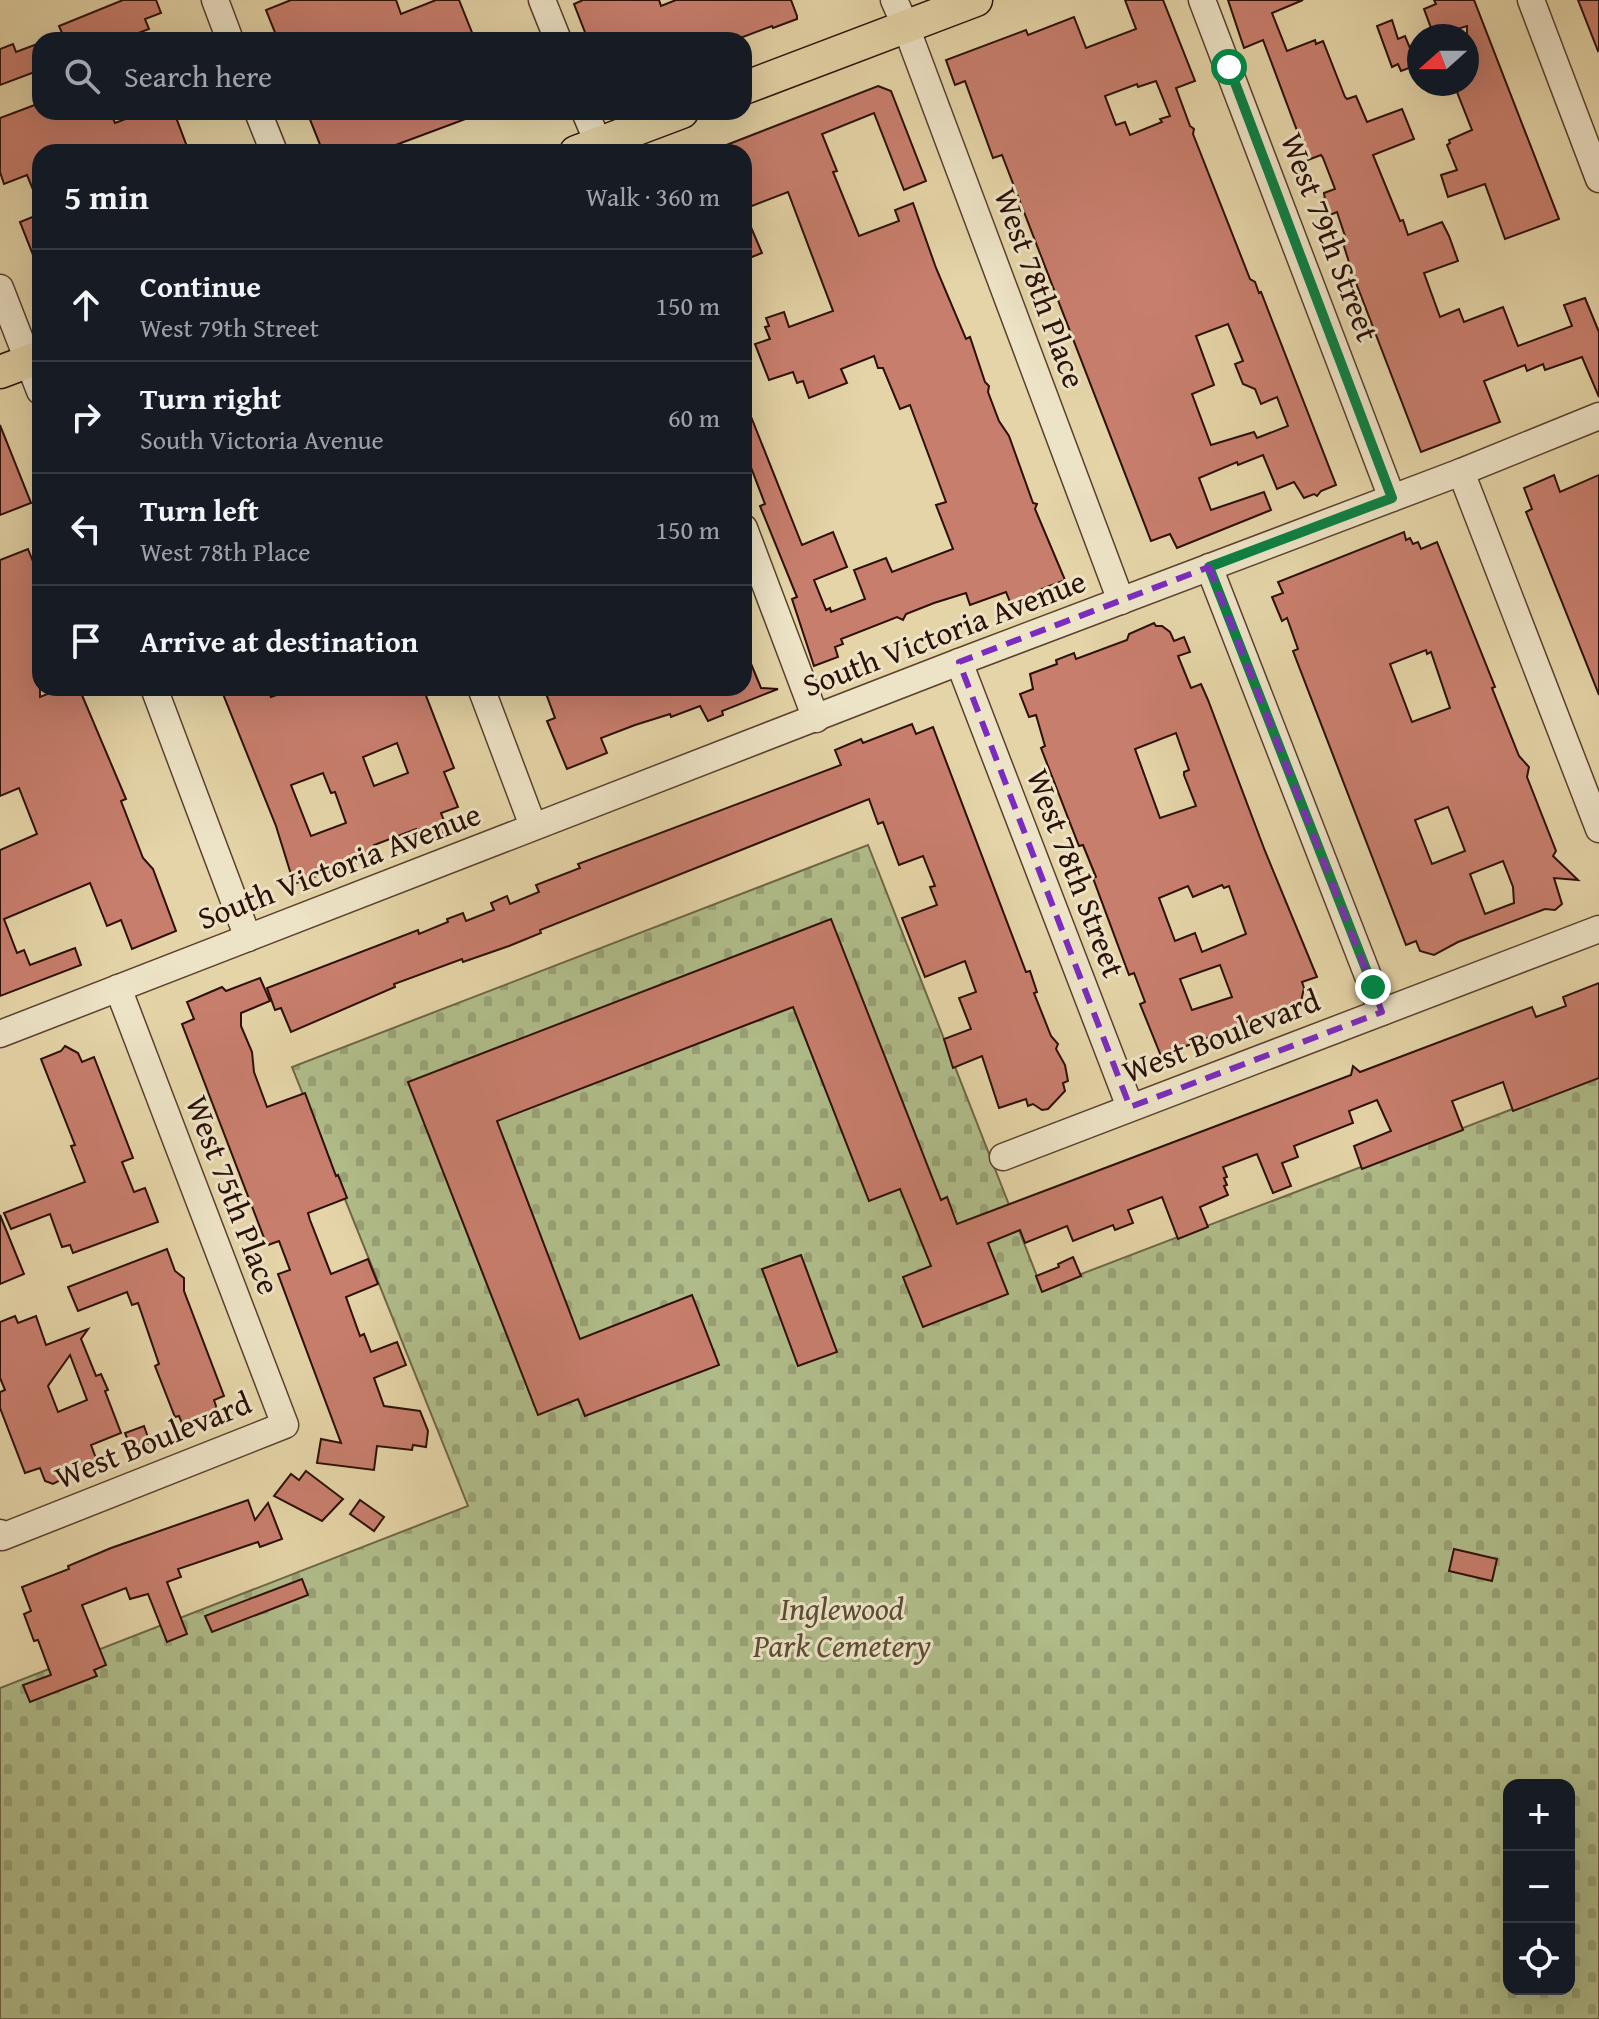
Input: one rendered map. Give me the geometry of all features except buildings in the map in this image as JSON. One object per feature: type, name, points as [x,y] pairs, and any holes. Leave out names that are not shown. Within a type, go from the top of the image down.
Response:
[{"type":"main road","points":[[752,84],[900,14],[976,0]]},
{"type":"main road","points":[[604,144],[663,120]]},
{"type":"street","points":[[215,0],[227,32]]},
{"type":"street","points":[[542,0],[555,32]]},
{"type":"street","name":"West 79th Street","points":[[1202,0],[1392,498]]},
{"type":"street","points":[[1531,0],[1599,179]]},
{"type":"street","name":"West 78th Place","points":[[900,14],[1121,601]]},
{"type":"street","points":[[261,120],[271,144]]},
{"type":"street","points":[[587,120],[591,144]]},
{"type":"street","points":[[0,288],[23,363]]},
{"type":"street","name":"South Victoria Avenue","points":[[0,1034],[959,662],[1461,472],[1599,416]]},
{"type":"street","points":[[1461,472],[1599,829]]},
{"type":"street","points":[[752,549],[816,719]]},
{"type":"street","points":[[1209,567],[1382,1012]]},
{"type":"street","name":"West 78th Street","points":[[959,662],[1130,1107]]},
{"type":"street","points":[[157,696],[248,938]]},
{"type":"street","points":[[484,696],[533,826]]},
{"type":"street","name":"West Boulevard","points":[[1003,1157],[1599,929]]},
{"type":"street","name":"West 75th Place","points":[[118,988],[285,1425]]},
{"type":"street","name":"West Boulevard","points":[[1,1535],[285,1425]]},
{"type":"highlighted area","points":[[1209,567],[1382,1012],[1130,1107],[959,662]]},
{"type":"green space","name":"Inglewood Park Cemetery","points":[[868,845],[1042,1289],[1599,1076],[1599,2019],[0,2019],[0,1688],[468,1506],[292,1067]]},
{"type":"route","points":[[1229,67],[1392,498],[1209,567],[1373,987]]}]
